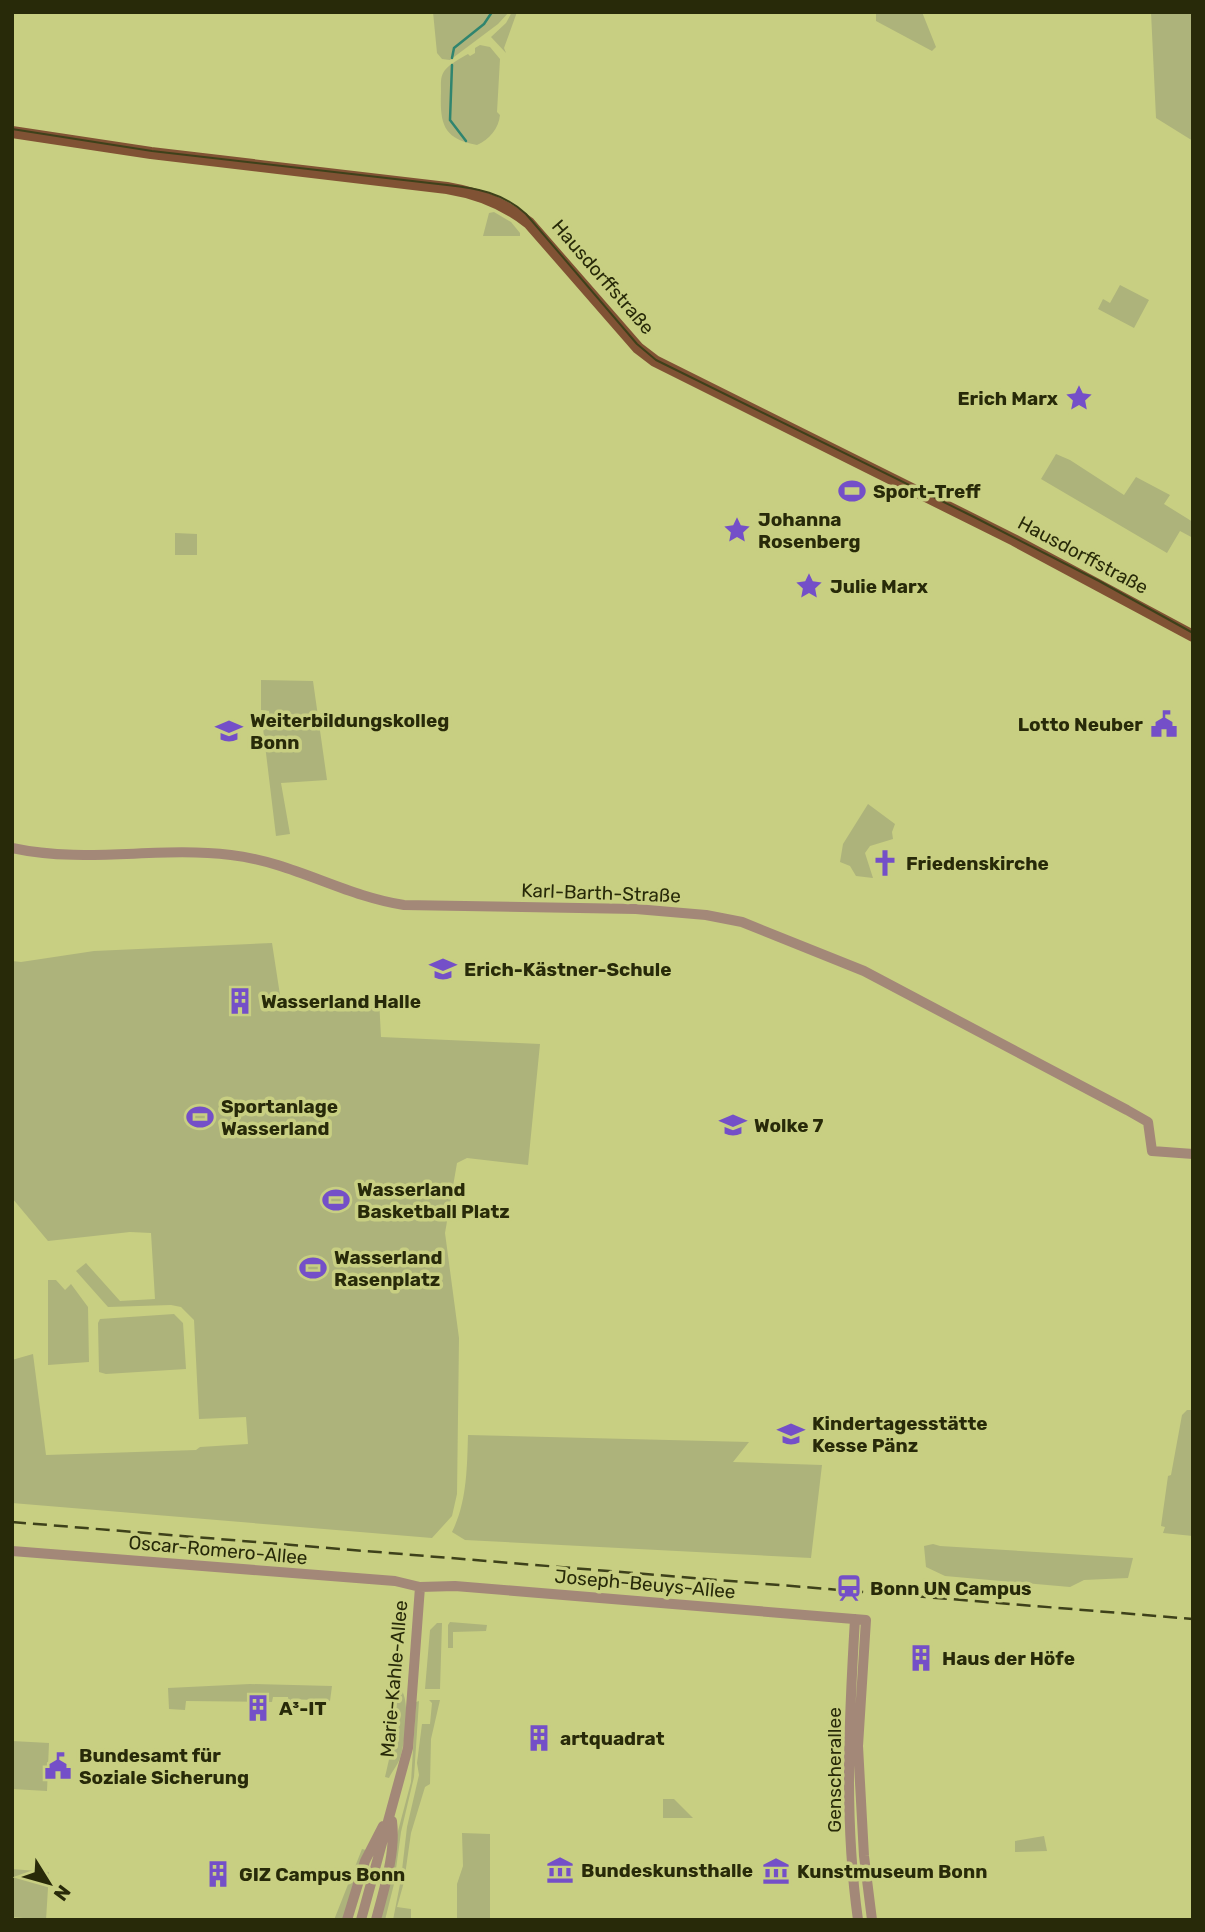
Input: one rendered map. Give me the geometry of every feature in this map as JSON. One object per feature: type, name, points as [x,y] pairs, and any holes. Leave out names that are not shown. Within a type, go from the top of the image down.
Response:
[{"type":"main road","name":"Hausdorffstraße","points":[[12,132],[151,153],[447,188],[480,195],[509,208],[529,223],[638,348],[655,361],[1014,540],[1193,636]]},
{"type":"street","name":"Karl-Barth-Straße","points":[[12,848],[82,856],[198,852],[230,855],[284,865],[379,900],[404,905],[636,909],[706,915],[742,922],[864,971],[1148,1122],[1152,1151],[1193,1154]]},
{"type":"street","name":"Oscar-Romero-Allee","points":[[12,1550],[395,1581],[420,1587]]},
{"type":"street","name":"Joseph-Beuys-Allee","points":[[420,1587],[465,1587],[860,1619]]},
{"type":"street","name":"Marie-Kahle-Allee","points":[[361,1920],[408,1748],[420,1587]]},
{"type":"street","name":"Genscherallee","points":[[858,1920],[852,1858],[849,1770],[860,1619]]},
{"type":"street","name":"Genscherallee","points":[[860,1619],[858,1746],[864,1856],[872,1920]]},
{"type":"street","name":"Marie-Kahle-Allee","points":[[347,1920],[365,1861],[375,1839],[391,1815]]},
{"type":"street","name":"Marie-Kahle-Allee","points":[[376,1920],[393,1835],[391,1815]]},
{"type":"green space","points":[[433,12],[509,12],[498,24],[450,60],[442,59],[437,53]]},
{"type":"green space","points":[[512,12],[517,12],[504,48],[506,53],[491,37],[506,23]]},
{"type":"green space","points":[[876,12],[922,12],[936,47],[932,51],[876,21]]},
{"type":"green space","points":[[1151,12],[1193,12],[1193,141],[1156,118]]},
{"type":"green space","points":[[480,45],[490,47],[500,59],[497,112],[500,115],[493,133],[477,145],[450,134],[441,112],[441,83],[447,67],[468,54],[470,56],[475,53],[475,48]]},
{"type":"green space","points":[[494,212],[511,222],[520,236],[483,236],[489,213]]},
{"type":"green space","points":[[1120,285],[1149,300],[1134,328],[1098,309],[1103,299],[1110,303]]},
{"type":"green space","points":[[1056,454],[1124,495],[1136,477],[1170,495],[1164,504],[1193,522],[1193,538],[1180,531],[1167,553],[1041,479]]},
{"type":"green space","points":[[175,533],[197,534],[197,555],[175,555]]},
{"type":"green space","points":[[261,680],[313,681],[327,780],[281,783],[290,834],[276,836],[262,720],[270,719],[269,711],[261,710]]},
{"type":"green space","points":[[868,804],[895,824],[893,839],[870,846],[865,853],[873,878],[856,876],[850,866],[840,862],[843,844]]},
{"type":"green space","name":"Sportanlage Wasserland","points":[[272,943],[282,1008],[364,998],[379,999],[381,1037],[540,1044],[528,1165],[467,1158],[457,1163],[445,1233],[459,1338],[457,1494],[452,1516],[432,1538],[12,1503],[12,1360],[33,1354],[46,1455],[196,1450],[200,1447],[248,1444],[246,1417],[199,1419],[194,1320],[181,1307],[171,1305],[108,1307],[76,1271],[86,1263],[120,1301],[155,1299],[151,1233],[130,1232],[48,1241],[12,1198],[12,961],[94,951]]},
{"type":"green space","points":[[48,1280],[56,1280],[65,1290],[71,1284],[88,1307],[89,1362],[48,1365]]},
{"type":"green space","points":[[174,1314],[183,1323],[186,1369],[106,1374],[99,1372],[100,1319]]},
{"type":"green space","points":[[1187,1410],[1193,1410],[1193,1536],[1163,1533],[1165,1527],[1161,1526],[1168,1476],[1171,1475],[1182,1415]]},
{"type":"green space","points":[[468,1435],[749,1442],[733,1462],[822,1465],[811,1558],[465,1540],[452,1532],[463,1497]]},
{"type":"green space","points":[[933,1544],[1133,1558],[1128,1578],[1084,1580],[1070,1587],[945,1576],[926,1567],[924,1546]]},
{"type":"green space","points":[[450,1622],[487,1625],[486,1631],[453,1632],[453,1648],[448,1648]]},
{"type":"green space","points":[[437,1623],[442,1623],[440,1689],[425,1689],[430,1630]]},
{"type":"green space","points":[[250,1684],[332,1686],[330,1701],[292,1699],[292,1702],[288,1703],[288,1697],[273,1697],[272,1702],[186,1701],[185,1710],[169,1709],[168,1688]]},
{"type":"green space","points":[[402,1691],[406,1714],[404,1743],[399,1761],[389,1778],[385,1777],[393,1742],[396,1700]]},
{"type":"green space","points":[[429,1700],[440,1700],[431,1739],[430,1784],[425,1787],[411,1833],[404,1882],[397,1907],[411,1909],[411,1919],[457,1918],[457,1884],[463,1866],[462,1833],[490,1834],[490,1920],[393,1920],[407,1827],[419,1775],[417,1763],[422,1724],[430,1724],[432,1703]]},
{"type":"green space","points":[[419,1701],[414,1777],[401,1832],[394,1884],[385,1920],[381,1920],[398,1831],[411,1782],[416,1702]]},
{"type":"green space","points":[[12,1741],[49,1743],[47,1791],[12,1789]]},
{"type":"green space","points":[[663,1799],[674,1799],[693,1818],[663,1818]]},
{"type":"green space","points":[[1044,1836],[1047,1851],[1015,1852],[1015,1841]]},
{"type":"green space","points":[[362,1849],[366,1850],[343,1920],[334,1920]]},
{"type":"green space","points":[[12,1869],[49,1872],[46,1920],[12,1917]]},
{"type":"waterway","points":[[452,58],[454,48],[484,24],[492,12]]},
{"type":"waterway","points":[[452,65],[450,120],[466,141]]},
{"type":"tram line","points":[[12,129],[152,151],[458,186],[499,196],[526,214],[637,344],[656,360],[974,517],[1193,633]]},
{"type":"railway","points":[[12,1522],[1193,1619]]},
{"type":"place","name":"Erich Marx","points":[[1079,398]]},
{"type":"place","name":"Sport-Treff","points":[[852,491]]},
{"type":"place","name":"Johanna Rosenberg","points":[[737,530]]},
{"type":"place","name":"Julie Marx","points":[[809,586]]},
{"type":"place","name":"Lotto Neuber","points":[[1164,724]]},
{"type":"place","name":"Weiterbildungskolleg Bonn","points":[[229,731]]},
{"type":"place","name":"Friedenskirche","points":[[885,863]]},
{"type":"place","name":"Erich-Kästner-Schule","points":[[443,969]]},
{"type":"place","name":"Wasserland Halle","points":[[240,1001]]},
{"type":"place","name":"Sportanlage Wasserland","points":[[200,1117]]},
{"type":"place","name":"Wolke 7","points":[[733,1125]]},
{"type":"place","name":"Wasserland Basketball Platz","points":[[336,1200]]},
{"type":"place","name":"Wasserland Rasenplatz","points":[[313,1268]]},
{"type":"place","name":"Kindertagesstätte Kesse Pänz","points":[[791,1434]]},
{"type":"place","name":"Bonn UN Campus","points":[[849,1588]]},
{"type":"place","name":"Haus der Höfe","points":[[921,1658]]},
{"type":"place","name":"A³-IT","points":[[258,1708]]},
{"type":"place","name":"artquadrat","points":[[539,1738]]},
{"type":"place","name":"Bundesamt für Soziale Sicherung","points":[[58,1766]]},
{"type":"place","name":"Bundeskunsthalle","points":[[560,1870]]},
{"type":"place","name":"Kunstmuseum Bonn","points":[[776,1871]]},
{"type":"place","name":"GIZ Campus Bonn","points":[[218,1874]]}]
